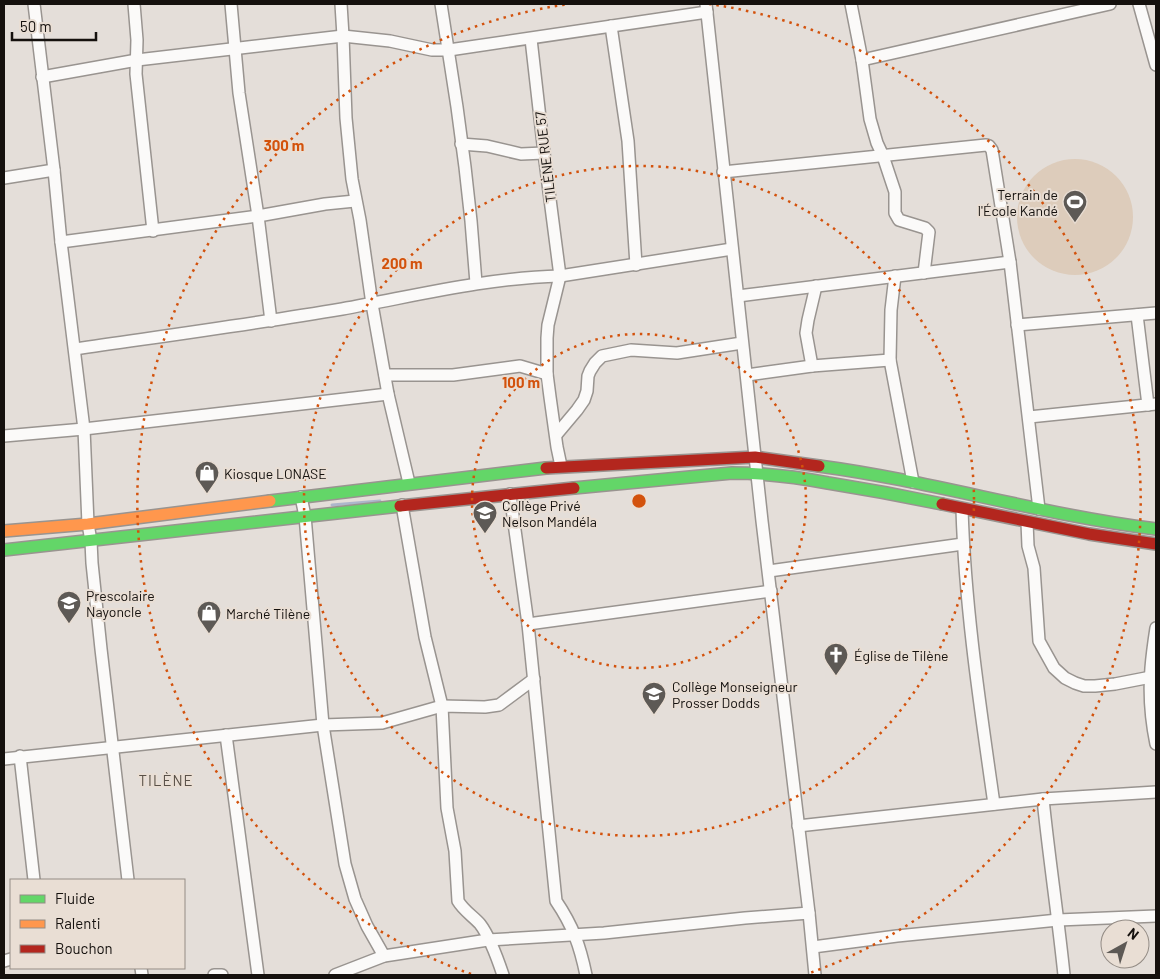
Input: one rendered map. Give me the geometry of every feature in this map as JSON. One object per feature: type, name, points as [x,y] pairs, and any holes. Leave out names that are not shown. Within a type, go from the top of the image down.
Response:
[{"type":"street","points":[[34,4],[84,429],[88,524],[128,879]]},
{"type":"street","points":[[134,4],[137,40],[136,74],[153,230]]},
{"type":"street","points":[[231,4],[241,103],[271,321]]},
{"type":"street","points":[[340,4],[349,158],[388,394],[408,483]]},
{"type":"street","points":[[442,4],[457,107],[471,222],[476,283]]},
{"type":"street","points":[[851,4],[862,60],[870,119],[895,192],[895,213],[899,220],[925,228],[928,232],[924,273]]},
{"type":"street","points":[[862,60],[1110,4]]},
{"type":"street","points":[[1139,4],[1156,65]]},
{"type":"street","points":[[42,77],[137,60],[343,36],[373,38],[432,50],[449,50],[611,26],[706,8],[742,343],[815,975]]},
{"type":"street","points":[[611,26],[628,141],[636,265]]},
{"type":"street","name":"TILÈNE RUE 57","points":[[531,39],[560,276]]},
{"type":"street","points":[[461,144],[487,146],[521,154],[544,153]]},
{"type":"street","points":[[723,172],[986,145],[990,147],[1010,262],[1039,509]]},
{"type":"street","points":[[4,178],[54,170]]},
{"type":"street","points":[[61,242],[356,201]]},
{"type":"street","points":[[75,349],[271,321],[372,304],[476,283],[560,276],[732,249]]},
{"type":"street","points":[[738,296],[1010,262]]},
{"type":"street","points":[[560,276],[548,324],[547,374],[561,466]]},
{"type":"street","points":[[895,276],[891,310],[890,360],[913,482]]},
{"type":"street","points":[[812,366],[806,333],[816,286]]},
{"type":"street","points":[[1017,325],[1156,313]]},
{"type":"street","points":[[1029,417],[1152,405],[1137,315]]},
{"type":"street","points":[[556,435],[584,400],[590,371],[602,356],[631,350],[677,353],[742,343]]},
{"type":"street","points":[[747,375],[812,366],[890,360]]},
{"type":"street","points":[[385,375],[453,375],[520,366],[547,374]]},
{"type":"street","points":[[4,436],[84,429],[388,394]]},
{"type":"street","points":[[4,532],[88,524],[301,496],[561,466],[755,457],[913,482],[1039,509],[1156,529]]},
{"type":"street","points":[[4,550],[402,505],[757,473],[793,476],[875,490],[1088,534],[1156,544]]},
{"type":"street","points":[[510,494],[528,624],[556,901],[576,935],[586,975]]},
{"type":"street","points":[[301,496],[305,516],[323,725],[344,864],[355,899],[367,926],[384,956]]},
{"type":"street","points":[[402,505],[425,637],[442,706],[447,808],[455,851],[458,901],[481,926],[503,975]]},
{"type":"street","points":[[962,509],[963,544],[973,655],[994,804]]},
{"type":"street","points":[[1026,522],[1028,546],[1034,568],[1039,642],[1054,668],[1065,678],[1084,686],[1115,684],[1150,678]]},
{"type":"street","points":[[769,571],[963,544]]},
{"type":"street","points":[[528,624],[771,591]]},
{"type":"street","points":[[1156,628],[1150,678],[1153,728],[1156,744]]},
{"type":"street","points":[[4,759],[323,725],[382,723],[442,706],[485,707],[499,705],[534,679]]},
{"type":"street","points":[[226,735],[258,975]]},
{"type":"street","points":[[20,756],[34,879]]},
{"type":"street","points":[[798,826],[1043,799],[1156,792]]},
{"type":"street","points":[[1043,799],[1064,975]]},
{"type":"street","points":[[335,975],[356,971],[384,956],[488,940],[604,933],[809,913]]},
{"type":"street","points":[[812,947],[897,936],[1058,920],[1156,916]]},
{"type":"street","points":[[214,975],[222,975]]},
{"type":"shaded area","name":"Terrain de l'École Kandé","points":[[1075,159],[1097,163],[1116,176],[1129,195],[1133,217],[1129,239],[1116,258],[1097,271],[1075,275],[1053,271],[1034,258],[1021,239],[1017,217],[1021,195],[1034,176],[1053,163]]},
{"type":"waterway","points":[[332,505],[380,501]]},
{"type":"traffic: fast","points":[[819,466],[903,480],[1113,523],[1156,529]]},
{"type":"traffic: fast","points":[[270,501],[546,468]]},
{"type":"traffic: fast","points":[[574,488],[744,473],[804,479],[942,504]]},
{"type":"traffic: fast","points":[[4,550],[400,506]]},
{"type":"traffic: slow","points":[[4,531],[88,524],[270,501]]},
{"type":"traffic: jam","points":[[546,468],[755,457],[819,466]]},
{"type":"traffic: jam","points":[[400,506],[574,488]]},
{"type":"traffic: jam","points":[[942,504],[1089,534],[1156,544]]},
{"type":"place","name":"Terrain de l'École Kandé","points":[[1075,223]]},
{"type":"place","name":"Kiosque LONASE","points":[[207,494]]},
{"type":"place","name":"Collège Privé Nelson Mandéla","points":[[485,534]]},
{"type":"place","name":"Prescolaire Nayoncle","points":[[69,624]]},
{"type":"place","name":"Marché Tilène","points":[[209,634]]},
{"type":"place","name":"Église de Tilène","points":[[836,676]]},
{"type":"place","name":"Collège Monseigneur Prosser Dodds","points":[[654,715]]},
{"type":"district","name":"TILÈNE","points":[[166,780]]}]
